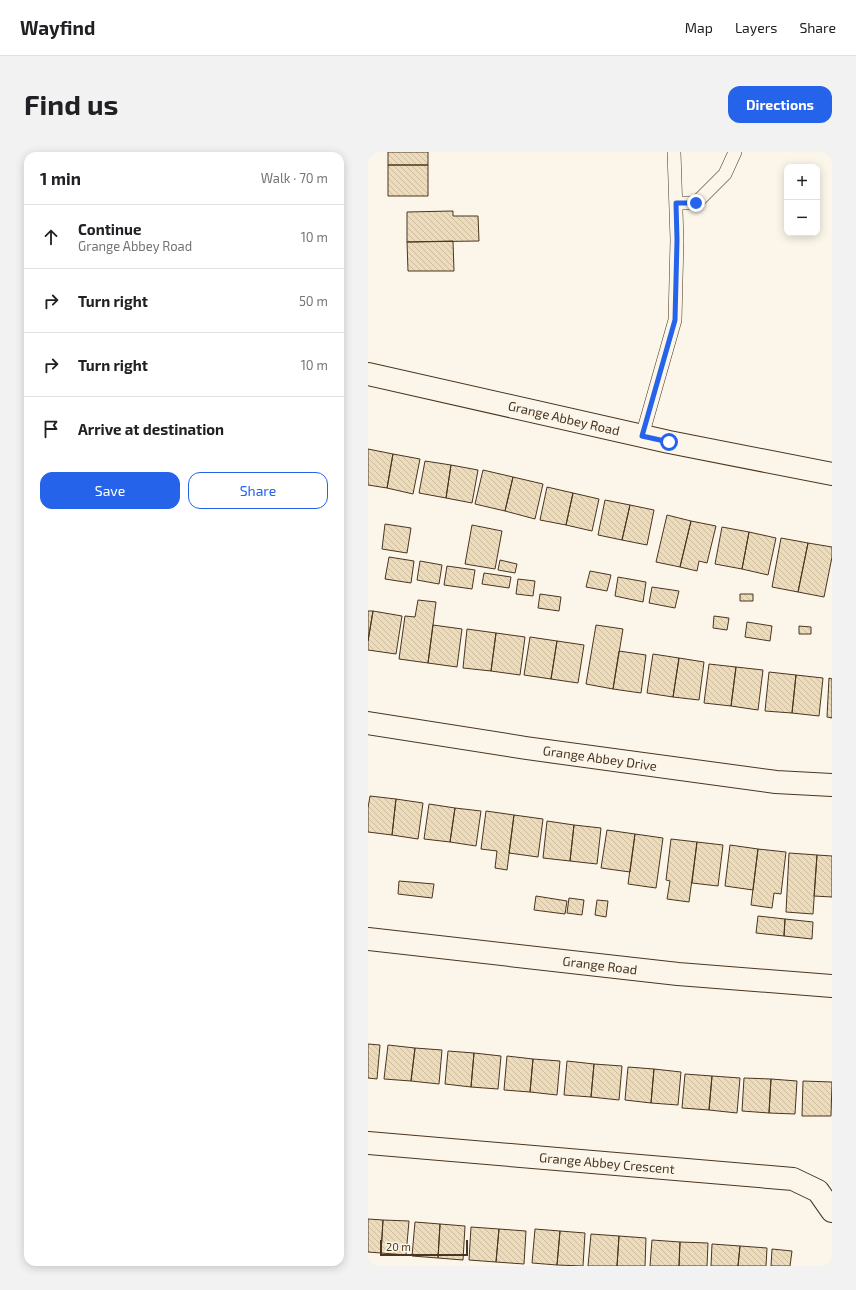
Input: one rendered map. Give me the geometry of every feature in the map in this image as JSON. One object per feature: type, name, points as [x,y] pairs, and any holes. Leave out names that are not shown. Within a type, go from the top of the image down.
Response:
[{"type":"street","name":"Grange Abbey Road","points":[[368,374],[642,436],[832,474]]},
{"type":"street","name":"Grange Abbey Drive","points":[[368,723],[526,748],[776,782],[832,785]]},
{"type":"street","name":"Grange Road","points":[[368,939],[670,974],[832,986]]},
{"type":"street","name":"Grange Abbey Crescent","points":[[368,1143],[793,1179],[818,1191],[832,1211]]},
{"type":"lane","points":[[642,436],[675,320],[677,240],[674,152]]},
{"type":"lane","points":[[676,203],[696,203],[725,174],[735,152]]},
{"type":"building","points":[[388,152],[428,152],[428,165],[388,165]]},
{"type":"building","points":[[388,165],[428,165],[428,196],[388,196]]},
{"type":"building","points":[[453,211],[453,216],[478,216],[479,241],[407,242],[407,212]]},
{"type":"building","points":[[453,241],[454,271],[408,271],[407,242]]},
{"type":"building","points":[[368,449],[393,454],[387,488],[368,485]]},
{"type":"building","points":[[393,454],[420,459],[413,494],[387,488]]},
{"type":"building","points":[[425,461],[451,465],[446,498],[419,493]]},
{"type":"building","points":[[451,465],[478,470],[472,503],[446,498]]},
{"type":"building","points":[[483,470],[513,477],[505,511],[475,504]]},
{"type":"building","points":[[513,477],[543,484],[535,519],[505,511]]},
{"type":"building","points":[[547,487],[573,493],[566,525],[540,520]]},
{"type":"building","points":[[573,493],[599,499],[592,531],[566,525]]},
{"type":"building","points":[[605,500],[630,505],[622,540],[598,535]]},
{"type":"building","points":[[630,505],[654,510],[647,545],[622,540]]},
{"type":"building","points":[[667,515],[691,521],[680,567],[656,562]]},
{"type":"building","points":[[691,521],[716,526],[707,563],[699,561],[697,571],[680,567]]},
{"type":"building","points":[[385,524],[411,528],[407,553],[382,549]]},
{"type":"building","points":[[472,525],[502,531],[495,569],[465,564]]},
{"type":"building","points":[[722,527],[749,532],[742,569],[715,564]]},
{"type":"building","points":[[749,532],[776,538],[768,575],[742,569]]},
{"type":"building","points":[[781,538],[808,543],[798,592],[772,587]]},
{"type":"building","points":[[808,543],[832,547],[832,557],[824,597],[798,592]]},
{"type":"building","points":[[389,557],[414,561],[411,583],[385,579]]},
{"type":"building","points":[[500,560],[517,564],[515,573],[498,570]]},
{"type":"building","points":[[420,561],[442,565],[439,584],[417,580]]},
{"type":"building","points":[[447,566],[475,570],[472,589],[444,585]]},
{"type":"building","points":[[590,571],[611,575],[607,591],[586,587]]},
{"type":"building","points":[[484,573],[511,577],[509,588],[482,584]]},
{"type":"building","points":[[618,577],[646,582],[643,602],[615,596]]},
{"type":"building","points":[[518,579],[535,581],[533,596],[516,594]]},
{"type":"building","points":[[652,587],[679,591],[675,608],[649,603]]},
{"type":"building","points":[[540,594],[561,597],[559,611],[538,608]]},
{"type":"building","points":[[740,594],[753,594],[753,601],[740,601]]},
{"type":"building","points":[[418,600],[436,602],[428,663],[399,659],[405,616],[415,617]]},
{"type":"building","points":[[368,611],[373,611],[368,641]]},
{"type":"building","points":[[373,611],[402,616],[396,654],[368,650]]},
{"type":"building","points":[[714,616],[729,618],[727,630],[713,628]]},
{"type":"building","points":[[747,622],[772,626],[770,641],[745,637]]},
{"type":"building","points":[[433,625],[462,629],[457,667],[428,663]]},
{"type":"building","points":[[596,625],[623,629],[613,689],[586,684]]},
{"type":"building","points":[[799,626],[811,627],[811,634],[799,634]]},
{"type":"building","points":[[467,629],[496,633],[491,671],[463,668]]},
{"type":"building","points":[[496,633],[525,637],[520,675],[491,671]]},
{"type":"building","points":[[530,637],[557,641],[551,679],[524,675]]},
{"type":"building","points":[[557,641],[584,645],[578,683],[551,679]]},
{"type":"building","points":[[619,651],[646,655],[641,693],[613,689]]},
{"type":"building","points":[[653,654],[679,658],[673,697],[647,693]]},
{"type":"building","points":[[679,658],[704,662],[699,700],[673,697]]},
{"type":"building","points":[[709,664],[736,667],[731,706],[704,703]]},
{"type":"building","points":[[736,667],[763,670],[758,710],[731,706]]},
{"type":"building","points":[[769,672],[796,675],[792,713],[765,711]]},
{"type":"building","points":[[796,675],[823,678],[819,716],[792,713]]},
{"type":"building","points":[[829,678],[832,679],[832,718],[827,717]]},
{"type":"building","points":[[370,796],[396,799],[392,835],[368,832],[368,808]]},
{"type":"building","points":[[396,799],[423,803],[418,839],[392,835]]},
{"type":"building","points":[[429,804],[455,808],[450,842],[424,839]]},
{"type":"building","points":[[455,808],[481,811],[476,846],[450,842]]},
{"type":"building","points":[[486,811],[514,815],[507,870],[495,868],[497,851],[481,849]]},
{"type":"building","points":[[514,815],[543,819],[538,857],[509,853]]},
{"type":"building","points":[[547,821],[574,825],[570,861],[543,858]]},
{"type":"building","points":[[574,825],[601,828],[597,864],[570,861]]},
{"type":"building","points":[[607,830],[635,834],[630,872],[601,868]]},
{"type":"building","points":[[635,834],[663,838],[656,888],[628,884]]},
{"type":"building","points":[[671,839],[697,842],[689,902],[667,899],[670,881],[666,880]]},
{"type":"building","points":[[697,842],[723,845],[718,886],[692,883]]},
{"type":"building","points":[[730,845],[758,849],[753,890],[725,886]]},
{"type":"building","points":[[758,849],[786,852],[781,894],[774,893],[772,908],[751,905]]},
{"type":"building","points":[[789,853],[817,855],[813,914],[786,912]]},
{"type":"building","points":[[817,855],[832,856],[832,897],[814,896]]},
{"type":"building","points":[[399,881],[434,884],[432,898],[398,894]]},
{"type":"building","points":[[536,896],[567,901],[565,914],[534,910]]},
{"type":"building","points":[[569,898],[584,900],[582,915],[567,913]]},
{"type":"building","points":[[597,900],[608,901],[606,917],[595,915]]},
{"type":"building","points":[[758,916],[785,919],[784,936],[756,933]]},
{"type":"building","points":[[785,919],[813,922],[812,939],[784,936]]},
{"type":"building","points":[[368,1044],[380,1045],[377,1079],[368,1078]]},
{"type":"building","points":[[388,1045],[415,1048],[411,1081],[384,1079]]},
{"type":"building","points":[[415,1048],[442,1050],[439,1084],[411,1081]]},
{"type":"building","points":[[448,1051],[474,1053],[471,1087],[445,1084]]},
{"type":"building","points":[[474,1053],[501,1056],[498,1089],[471,1087]]},
{"type":"building","points":[[507,1056],[533,1059],[530,1092],[504,1090]]},
{"type":"building","points":[[533,1059],[560,1061],[557,1095],[530,1092]]},
{"type":"building","points":[[567,1061],[594,1064],[591,1097],[564,1095]]},
{"type":"building","points":[[594,1064],[622,1066],[619,1100],[591,1097]]},
{"type":"building","points":[[628,1067],[654,1069],[651,1103],[625,1100]]},
{"type":"building","points":[[654,1069],[681,1072],[678,1105],[651,1103]]},
{"type":"building","points":[[685,1074],[712,1076],[709,1110],[682,1108]]},
{"type":"building","points":[[712,1076],[740,1078],[737,1113],[709,1110]]},
{"type":"building","points":[[744,1078],[771,1079],[769,1113],[742,1111]]},
{"type":"building","points":[[771,1079],[797,1081],[795,1114],[769,1113]]},
{"type":"building","points":[[803,1081],[832,1082],[831,1116],[802,1116]]},
{"type":"building","points":[[368,1219],[383,1220],[381,1253],[368,1252]]},
{"type":"building","points":[[383,1220],[409,1221],[406,1255],[381,1253]]},
{"type":"building","points":[[415,1222],[440,1224],[438,1258],[412,1256]]},
{"type":"building","points":[[440,1224],[465,1226],[463,1260],[438,1258]]},
{"type":"building","points":[[471,1227],[499,1229],[496,1262],[469,1260]]},
{"type":"building","points":[[499,1229],[526,1231],[524,1264],[496,1262]]},
{"type":"building","points":[[535,1229],[560,1231],[557,1265],[532,1263]]},
{"type":"building","points":[[560,1231],[585,1233],[583,1266],[557,1265]]},
{"type":"building","points":[[591,1234],[619,1236],[617,1266],[588,1266]]},
{"type":"building","points":[[619,1236],[646,1238],[645,1266],[617,1266]]},
{"type":"building","points":[[652,1240],[680,1242],[679,1266],[650,1266]]},
{"type":"building","points":[[680,1242],[708,1243],[707,1266],[679,1266]]},
{"type":"building","points":[[712,1244],[740,1246],[738,1266],[711,1266]]},
{"type":"building","points":[[740,1246],[767,1248],[766,1266],[738,1266]]},
{"type":"building","points":[[772,1249],[792,1251],[790,1266],[771,1266]]},
{"type":"route","points":[[669,442],[642,436],[675,320],[677,240],[676,203],[696,203]]}]
